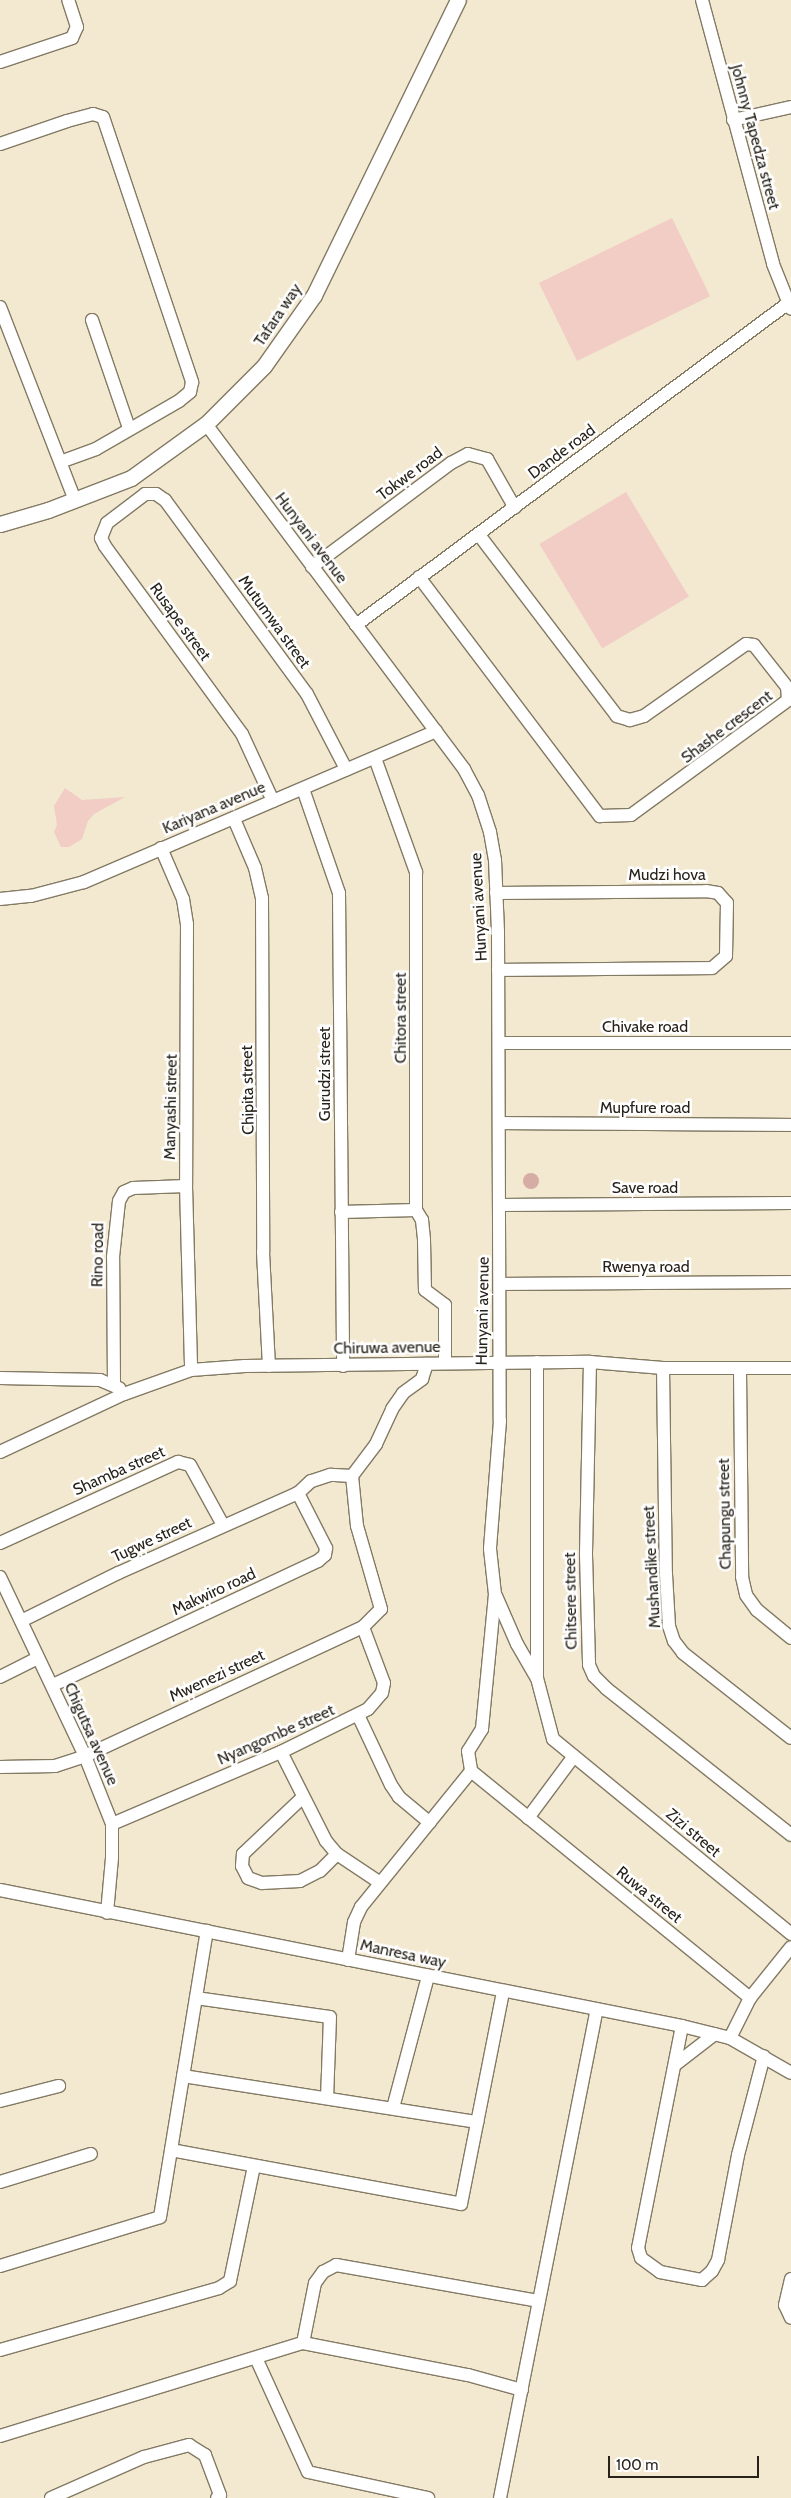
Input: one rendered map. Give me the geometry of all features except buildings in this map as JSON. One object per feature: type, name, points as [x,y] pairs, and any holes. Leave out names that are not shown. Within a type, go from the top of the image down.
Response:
[{"type":"street","points":[[0,62],[72,38],[77,27],[68,0]]},
{"type":"street","name":"Tafara way","points":[[0,524],[75,500],[131,478],[206,424],[264,366],[314,295],[458,0]]},
{"type":"street","name":"Johnny Tapedza street","points":[[702,0],[733,120],[789,306]]},
{"type":"street","points":[[733,120],[791,107]]},
{"type":"street","points":[[0,144],[93,114],[102,115],[192,386],[190,392],[179,401],[129,428],[96,449],[61,462]]},
{"type":"street","name":"Dande road","points":[[356,625],[789,306]]},
{"type":"street","points":[[0,307],[75,500]]},
{"type":"street","points":[[92,320],[129,428]]},
{"type":"street","name":"Hunyani avenue","points":[[206,424],[436,731],[473,784],[486,816],[495,860],[500,1123],[501,1284],[498,1362],[500,1421],[490,1548],[495,1594]]},
{"type":"street","name":"Tokwe road","points":[[312,567],[451,464],[468,454],[487,460],[515,508]]},
{"type":"street","name":"Rusape street","points":[[165,500],[156,494],[145,494],[107,523],[102,538],[108,552],[242,734],[273,801]]},
{"type":"street","name":"Mutumwa street","points":[[165,500],[307,694],[346,769]]},
{"type":"street","name":"Shashe crescent","points":[[419,577],[600,816],[630,815],[788,700],[787,687],[754,645],[746,644],[644,716],[630,720],[618,716],[479,535]]},
{"type":"street","name":"Kariyana avenue","points":[[0,899],[31,896],[84,882],[436,731]]},
{"type":"street","name":"Chitora street","points":[[375,758],[416,872],[416,1210],[422,1220],[425,1290],[445,1305],[445,1364]]},
{"type":"street","name":"Gurudzi street","points":[[303,789],[339,893],[343,1366]]},
{"type":"street","name":"Chipita street","points":[[234,819],[255,868],[262,898],[263,1252],[268,1366]]},
{"type":"street","name":"Manyashi street","points":[[161,848],[183,899],[187,924],[186,1186],[191,1370]]},
{"type":"street","name":"Mudzi hova","points":[[496,893],[706,890],[718,893],[727,902],[726,956],[712,968],[498,970]]},
{"type":"street","name":"Chivake road","points":[[498,1043],[791,1043]]},
{"type":"street","name":"Mupfure road","points":[[500,1123],[791,1125]]},
{"type":"street","name":"Rino road","points":[[114,1384],[113,1257],[119,1200],[124,1192],[133,1188],[186,1186]]},
{"type":"street","name":"Save road","points":[[500,1205],[791,1203]]},
{"type":"street","points":[[341,1212],[416,1210]]},
{"type":"street","name":"Rwenya road","points":[[501,1284],[791,1282]]},
{"type":"street","name":"Chiruwa avenue","points":[[0,1452],[124,1394],[191,1370],[268,1366],[498,1362],[590,1362],[663,1368],[740,1370],[791,1368]]},
{"type":"street","points":[[537,1362],[537,1678]]},
{"type":"street","name":"Chitsere street","points":[[590,1362],[586,1555],[589,1665],[594,1676],[607,1689],[791,1835]]},
{"type":"street","points":[[363,1627],[381,1609],[357,1526],[352,1476],[376,1444],[392,1409],[404,1393],[422,1379],[426,1364]]},
{"type":"street","name":"Mushandike street","points":[[663,1368],[668,1609],[674,1641],[683,1652],[791,1738]]},
{"type":"street","name":"Chapungu street","points":[[740,1370],[742,1577],[746,1595],[757,1610],[791,1638]]},
{"type":"street","points":[[0,1378],[100,1380],[114,1384],[124,1394]]},
{"type":"street","name":"Shamba street","points":[[0,1543],[177,1462],[190,1465],[223,1525]]},
{"type":"street","name":"Tugwe street","points":[[21,1621],[223,1525],[298,1493],[311,1482],[330,1475],[352,1476]]},
{"type":"street","name":"Makwiro road","points":[[53,1686],[318,1561],[325,1555],[326,1548],[298,1493]]},
{"type":"street","name":"Chigutsa avenue","points":[[0,1577],[3,1590],[21,1621],[85,1756],[112,1824],[113,1849],[106,1913]]},
{"type":"street","points":[[495,1594],[517,1644],[537,1678]]},
{"type":"street","points":[[348,1960],[357,1914],[379,1882],[430,1823],[471,1771],[468,1751],[482,1728],[495,1594]]},
{"type":"street","name":"Nyangombe street","points":[[112,1824],[281,1752],[358,1716],[376,1701],[384,1683],[363,1627]]},
{"type":"street","name":"Mwenezi street","points":[[0,1768],[55,1766],[85,1756],[363,1627]]},
{"type":"street","points":[[0,1677],[38,1658]]},
{"type":"street","name":"Zizi street","points":[[537,1678],[553,1739],[791,1934]]},
{"type":"street","points":[[358,1716],[391,1785],[399,1797],[430,1823]]},
{"type":"street","points":[[281,1752],[317,1828],[337,1854],[379,1882]]},
{"type":"street","points":[[528,1818],[574,1756]]},
{"type":"street","name":"Ruwa street","points":[[471,1771],[750,1998]]},
{"type":"street","points":[[303,1797],[243,1854],[242,1866],[248,1878],[262,1883],[300,1881],[320,1871],[337,1854]]},
{"type":"street","name":"Manresa way","points":[[0,1890],[106,1913],[207,1931],[682,2026],[730,2038],[789,2069]]},
{"type":"street","points":[[0,2266],[160,2217],[207,1931]]},
{"type":"street","points":[[730,2038],[750,1998],[791,1947]]},
{"type":"street","points":[[393,2108],[428,1976]]},
{"type":"street","points":[[171,2150],[460,2204],[503,1991]]},
{"type":"street","points":[[196,1998],[330,2017],[327,2097]]},
{"type":"street","points":[[500,2498],[597,2010]]},
{"type":"street","points":[[682,2026],[676,2064],[638,2248],[641,2258],[655,2270],[681,2278],[702,2280],[712,2271],[718,2260],[738,2155],[764,2056]]},
{"type":"street","points":[[676,2064],[715,2034]]},
{"type":"street","points":[[183,2076],[327,2097],[477,2122]]},
{"type":"street","points":[[0,2101],[59,2086]]},
{"type":"street","points":[[0,2182],[91,2154]]},
{"type":"street","points":[[0,2350],[219,2288],[230,2281],[254,2166]]},
{"type":"street","points":[[303,2343],[315,2283],[323,2272],[336,2265],[538,2301]]},
{"type":"street","points":[[791,2279],[785,2305],[791,2318]]},
{"type":"street","points":[[0,2436],[303,2343],[468,2375],[522,2390]]},
{"type":"street","points":[[256,2358],[308,2472],[428,2498]]},
{"type":"street","points":[[50,2498],[144,2457],[189,2445],[205,2455],[220,2495],[217,2498]]},
{"type":"shaded area","points":[[672,218],[710,296],[577,361],[539,283]]},
{"type":"shaded area","points":[[626,492],[689,597],[602,649],[539,544]]},
{"type":"shaded area","points":[[65,788],[82,800],[125,797],[94,814],[88,821],[82,839],[69,847],[61,847],[54,832],[57,825],[54,806]]},
{"type":"shaded area","points":[[528,1173],[534,1173],[539,1178],[537,1187],[528,1189],[523,1184],[523,1178]]}]
